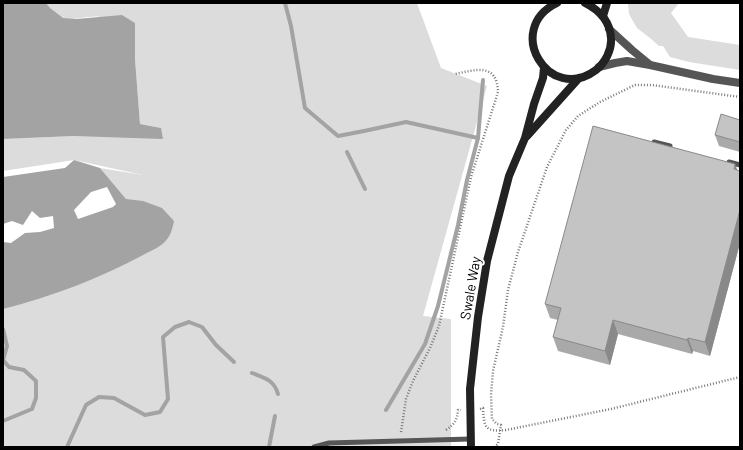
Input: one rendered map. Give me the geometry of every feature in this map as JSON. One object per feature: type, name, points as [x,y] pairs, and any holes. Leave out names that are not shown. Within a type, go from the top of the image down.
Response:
[{"type":"street","points":[[557,3],[545,10],[537,20],[533,32],[533,45],[536,57],[544,68],[554,75],[566,79],[579,78],[590,74],[606,59],[610,49],[611,39],[609,29],[603,16],[593,7],[585,3]]},
{"type":"street","points":[[603,16],[607,3]]},
{"type":"street","points":[[609,29],[650,65]]},
{"type":"street","points":[[599,67],[627,61],[713,79],[740,83]]},
{"type":"street","name":"Swale Way","points":[[471,443],[470,389],[478,317],[487,261],[509,176],[525,138],[543,78],[544,68]]},
{"type":"street","name":"Swale Way","points":[[525,138],[579,78]]},
{"type":"lane","points":[[654,142],[676,148]]},
{"type":"lane","points":[[726,161],[740,165]]},
{"type":"lane","points":[[314,447],[432,440],[471,443]]},
{"type":"path","points":[[400,441],[406,399],[412,381],[430,348],[439,326],[471,177],[498,92],[497,81],[491,74],[482,69],[455,74]]},
{"type":"path","points":[[494,447],[498,444],[501,425],[497,424],[492,419],[491,395],[493,371],[503,327],[508,290],[518,252],[547,167],[566,130],[578,116],[612,96],[635,85],[652,85],[740,97]]},
{"type":"path","points":[[432,440],[436,432],[446,430],[454,425],[457,420],[458,410],[483,408],[484,424],[488,430],[501,430],[611,409],[740,377]]},
{"type":"shaded area","points":[[3,3],[46,3],[63,18],[76,19],[122,15],[135,23],[135,59],[140,124],[161,128],[163,139],[75,136],[3,139]]},
{"type":"shaded area","points":[[46,3],[417,3],[441,68],[487,86],[423,316],[451,319],[451,447],[3,447],[3,307],[126,199],[100,168],[143,175],[74,160],[3,171],[3,139],[75,136],[161,128],[140,124],[135,59],[135,23],[101,17],[65,19],[53,11]]},
{"type":"shaded area","points":[[628,3],[679,3],[671,13],[688,37],[740,45],[740,70],[689,62],[670,57],[663,46],[659,46],[637,28],[629,14]]},
{"type":"shaded area","points":[[74,160],[100,168],[126,199],[143,201],[162,208],[174,221],[170,234],[166,241],[157,248],[109,272],[57,293],[3,309],[3,242],[11,243],[25,233],[40,232],[54,228],[53,216],[40,218],[32,211],[23,225],[12,221],[3,224],[3,177],[65,168]],"holes":[[[107,187],[116,204],[113,207],[78,219],[74,210],[91,192]]]},
{"type":"building","points":[[721,114],[740,120],[740,142],[715,135]]},
{"type":"building","points":[[593,126],[735,164],[734,169],[740,171],[740,210],[705,342],[688,338],[687,340],[613,320],[605,351],[553,337],[561,308],[545,304]]},
{"type":"waterway","points":[[285,3],[291,26],[305,108],[338,136],[406,122],[478,138]]},
{"type":"waterway","points":[[386,410],[425,344],[438,306],[478,138],[483,80]]},
{"type":"waterway","points":[[347,152],[365,189]]},
{"type":"waterway","points":[[67,447],[86,405],[99,397],[114,398],[145,415],[160,412],[168,399],[163,337],[175,327],[189,322],[202,327],[216,345],[234,362]]},
{"type":"waterway","points":[[3,329],[7,346],[3,360],[9,367],[24,370],[36,381],[36,398],[32,409],[3,421]]},
{"type":"waterway","points":[[252,373],[265,378],[274,386],[278,394]]},
{"type":"waterway","points":[[269,447],[275,416]]}]
